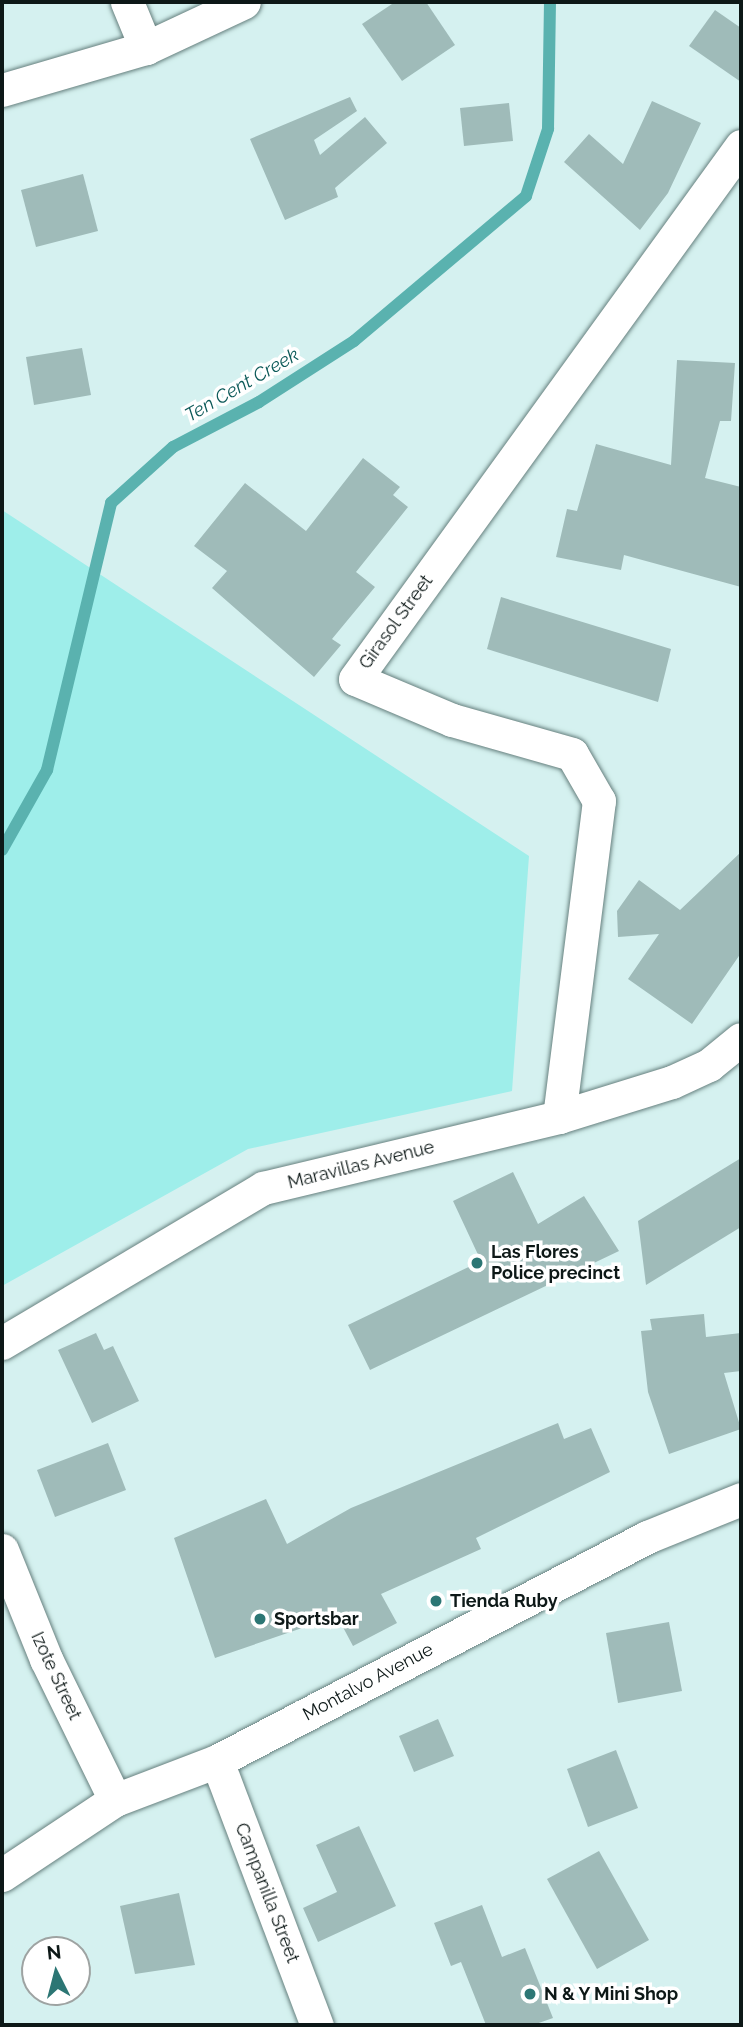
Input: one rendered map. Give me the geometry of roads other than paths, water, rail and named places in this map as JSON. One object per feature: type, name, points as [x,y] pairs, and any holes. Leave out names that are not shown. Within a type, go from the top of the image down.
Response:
[{"type":"street","points":[[127,2],[146,48]]},
{"type":"street","points":[[2,90],[146,48],[244,2]]},
{"type":"street","name":"Girasol Street","points":[[559,1116],[599,802],[572,754],[452,720],[355,679],[741,146]]},
{"type":"street","name":"Maravillas Avenue","points":[[2,1343],[263,1188],[559,1116],[672,1082],[709,1065],[741,1039]]},
{"type":"street","name":"Montalvo Avenue","points":[[2,1875],[116,1800],[218,1761],[647,1537],[741,1499]]},
{"type":"street","name":"Izote Street","points":[[2,1550],[46,1659],[116,1800]]},
{"type":"street","name":"Campanilla Street","points":[[218,1761],[317,2025]]},
{"type":"waterway","name":"Ten Cent Creek","points":[[2,850],[47,770],[111,503],[173,447],[259,402],[354,341],[526,196],[548,129],[550,2]]},
{"type":"place","name":"Las Flores Police precinct","points":[[477,1263]]},
{"type":"place","name":"Tienda Ruby","points":[[436,1601]]},
{"type":"place","name":"Sportsbar","points":[[260,1619]]},
{"type":"place","name":"N & Y Mini Shop","points":[[530,1994]]}]
